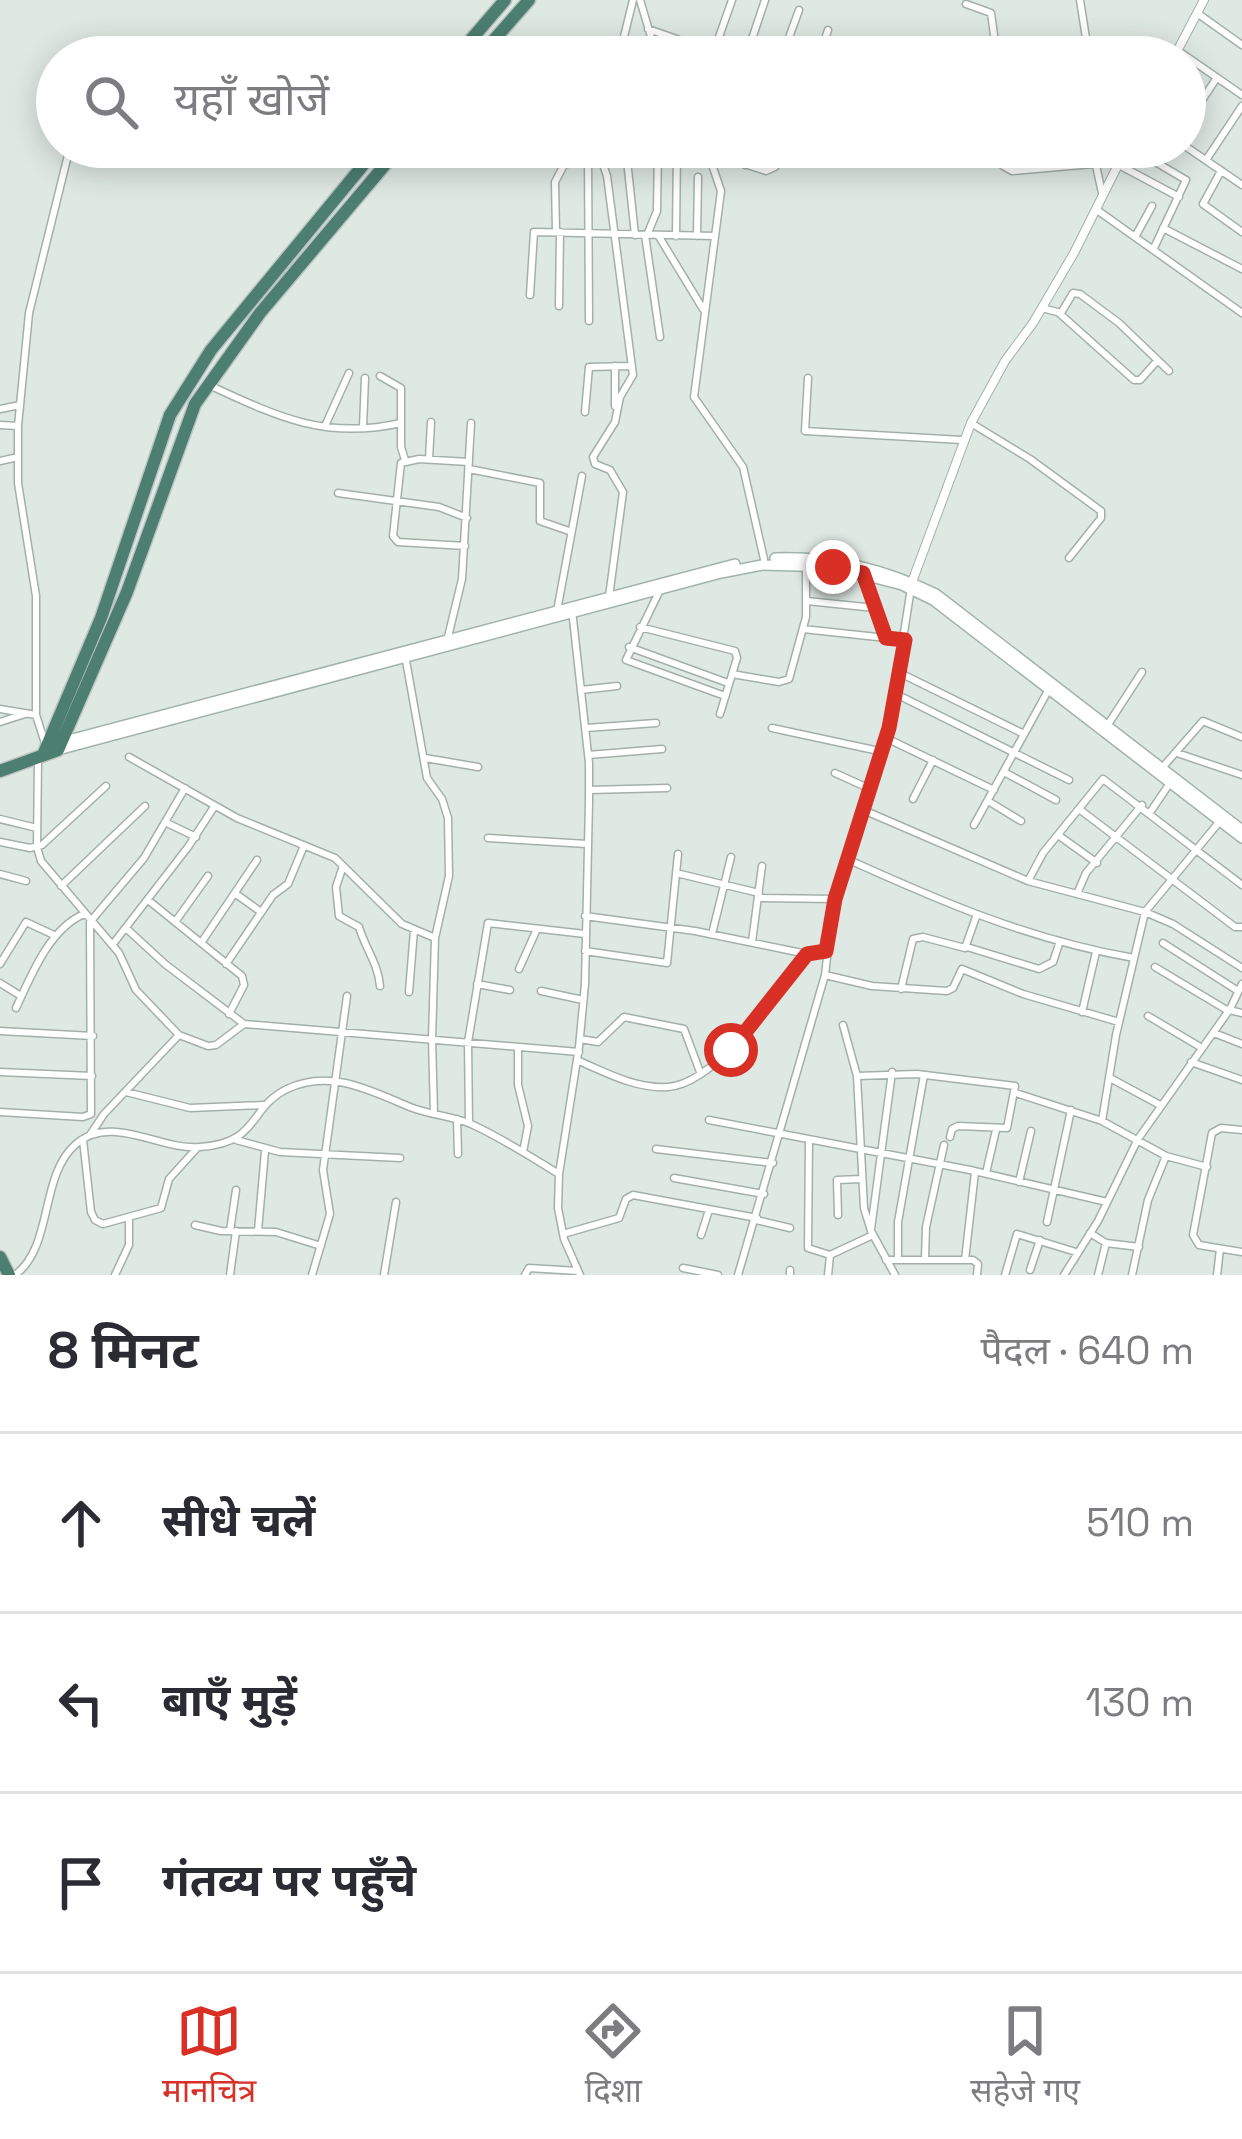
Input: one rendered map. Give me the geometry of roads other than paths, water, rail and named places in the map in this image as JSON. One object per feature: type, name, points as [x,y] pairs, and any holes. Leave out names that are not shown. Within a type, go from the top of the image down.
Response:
[{"type":"highway","points":[[474,36],[505,0]]},
{"type":"highway","points":[[497,36],[529,0]]},
{"type":"highway","points":[[49,750],[101,618],[170,415],[211,350],[361,168]]},
{"type":"highway","points":[[0,768],[49,750],[127,592],[179,439],[208,384],[260,313],[382,168]]},
{"type":"highway","points":[[0,1257],[7,1274]]},
{"type":"main road","points":[[405,655],[718,567],[764,559],[833,559],[912,586],[963,612],[1242,834]]},
{"type":"main road","points":[[49,750],[572,610],[762,565],[806,564],[912,586],[1242,834]]},
{"type":"street","points":[[636,0],[650,36]]},
{"type":"street","points":[[625,36],[636,0]]},
{"type":"street","points":[[719,36],[732,0]]},
{"type":"street","points":[[753,36],[765,0]]},
{"type":"street","points":[[1080,0],[1086,36]]},
{"type":"street","points":[[1185,36],[1204,0]]},
{"type":"street","points":[[966,4],[993,15],[995,36]]},
{"type":"street","points":[[790,36],[799,10]]},
{"type":"street","points":[[1197,13],[1242,44]]},
{"type":"street","points":[[648,29],[666,36]]},
{"type":"street","points":[[826,36],[828,30]]},
{"type":"street","points":[[1206,72],[1242,95]]},
{"type":"street","points":[[1206,94],[1217,78]]},
{"type":"street","points":[[1240,180],[1206,160],[1242,106]]},
{"type":"street","points":[[65,168],[28,313],[18,426],[20,508],[36,596],[32,714],[49,750],[37,847],[41,861],[113,944],[136,990],[179,1035],[212,1046],[244,1024]]},
{"type":"street","points":[[559,306],[556,178],[563,168]]},
{"type":"street","points":[[589,321],[591,168]]},
{"type":"street","points":[[605,168],[632,366],[632,380],[620,397],[615,422],[593,457],[594,463],[612,472],[623,492],[609,597]]},
{"type":"street","points":[[628,168],[635,235]]},
{"type":"street","points":[[658,168],[657,211],[646,236],[660,337]]},
{"type":"street","points":[[676,236],[677,168]]},
{"type":"street","points":[[716,168],[721,186],[694,397],[744,470],[764,559]]},
{"type":"street","points":[[1007,168],[1047,168]]},
{"type":"street","points":[[1094,168],[1103,196]]},
{"type":"street","points":[[738,1275],[825,975],[835,899],[886,738],[912,586],[962,440],[1005,361],[1042,308],[1117,168]]},
{"type":"street","points":[[1125,168],[1179,197]]},
{"type":"street","points":[[1153,250],[1185,179],[1166,168]]},
{"type":"street","points":[[1221,171],[1203,204],[1242,232]]},
{"type":"street","points":[[697,236],[698,177]]},
{"type":"street","points":[[1135,237],[1152,206]]},
{"type":"street","points":[[1096,210],[1242,313]]},
{"type":"street","points":[[1163,228],[1242,269]]},
{"type":"street","points":[[530,295],[532,234],[715,236]]},
{"type":"street","points":[[658,236],[695,302],[704,309]]},
{"type":"street","points":[[1059,313],[1073,293],[1080,294],[1119,323],[1168,371]]},
{"type":"street","points":[[1042,308],[1059,313],[1136,381],[1157,361]]},
{"type":"street","points":[[615,366],[615,422]]},
{"type":"street","points":[[585,412],[588,369],[632,366]]},
{"type":"street","points":[[325,426],[349,373]]},
{"type":"street","points":[[380,376],[401,388],[405,460]]},
{"type":"street","points":[[363,427],[365,378]]},
{"type":"street","points":[[808,378],[805,430],[962,440]]},
{"type":"street","points":[[208,384],[291,422],[363,427],[401,423]]},
{"type":"street","points":[[0,409],[20,405]]},
{"type":"street","points":[[429,459],[431,422]]},
{"type":"street","points":[[446,640],[461,587],[471,423]]},
{"type":"street","points":[[971,423],[1101,511],[1101,518],[1069,557]]},
{"type":"street","points":[[0,425],[18,426]]},
{"type":"street","points":[[0,461],[18,457]]},
{"type":"street","points":[[405,460],[429,459],[540,483],[540,521],[569,531]]},
{"type":"street","points":[[405,460],[400,467],[396,542],[464,546]]},
{"type":"street","points":[[556,611],[582,476]]},
{"type":"street","points":[[338,493],[439,507],[467,518]]},
{"type":"street","points":[[629,647],[731,679],[787,681],[803,628],[806,564]]},
{"type":"street","points":[[863,573],[886,638]]},
{"type":"street","points":[[659,590],[629,647],[627,661],[725,696]]},
{"type":"street","points":[[807,601],[875,608]]},
{"type":"street","points":[[525,1275],[529,1268],[579,1273],[563,1234],[559,1174],[584,1000],[589,790],[572,610]]},
{"type":"street","points":[[640,627],[734,650],[737,655],[720,714]]},
{"type":"street","points":[[803,628],[905,640]]},
{"type":"street","points":[[405,655],[428,782],[440,795],[448,818],[448,883],[435,938],[434,1114]]},
{"type":"street","points":[[1107,726],[1142,672]]},
{"type":"street","points":[[900,673],[1024,734]]},
{"type":"street","points":[[581,690],[617,686]]},
{"type":"street","points":[[974,825],[1049,688]]},
{"type":"street","points":[[896,694],[1069,781]]},
{"type":"street","points":[[0,709],[32,714]]},
{"type":"street","points":[[0,722],[32,714]]},
{"type":"street","points":[[1162,768],[1203,722],[1242,736]]},
{"type":"street","points":[[586,728],[656,723]]},
{"type":"street","points":[[772,728],[881,752]]},
{"type":"street","points":[[886,738],[994,790]]},
{"type":"street","points":[[588,754],[662,749]]},
{"type":"street","points":[[1177,753],[1242,775]]},
{"type":"street","points":[[129,757],[214,807],[334,858],[400,922],[435,938]]},
{"type":"street","points":[[425,758],[478,767]]},
{"type":"street","points":[[913,799],[933,760]]},
{"type":"street","points":[[1004,772],[1056,800]]},
{"type":"street","points":[[835,773],[868,788]]},
{"type":"street","points":[[1028,881],[1102,778],[1242,885]]},
{"type":"street","points":[[1150,812],[1170,783]]},
{"type":"street","points":[[0,842],[37,847],[106,786]]},
{"type":"street","points":[[16,1008],[56,935],[68,922],[87,918],[128,880],[185,788]]},
{"type":"street","points":[[589,790],[667,788]]},
{"type":"street","points":[[988,801],[1022,821]]},
{"type":"street","points":[[61,886],[145,806]]},
{"type":"street","points":[[1077,895],[1087,873],[1142,806]]},
{"type":"street","points":[[113,944],[214,807]]},
{"type":"street","points":[[861,809],[1028,881],[1173,924],[1242,968]]},
{"type":"street","points":[[1079,809],[1235,927],[1242,927]]},
{"type":"street","points":[[0,819],[37,828]]},
{"type":"street","points":[[1102,1121],[1145,913],[1220,821]]},
{"type":"street","points":[[167,823],[196,837]]},
{"type":"street","points":[[1058,835],[1096,863]]},
{"type":"street","points":[[488,838],[587,844]]},
{"type":"street","points":[[226,964],[273,896],[288,884],[303,848]]},
{"type":"street","points":[[585,951],[664,965],[678,854]]},
{"type":"street","points":[[712,934],[730,857]]},
{"type":"street","points":[[201,943],[257,860]]},
{"type":"street","points":[[847,860],[976,917],[1096,952],[1134,958]]},
{"type":"street","points":[[343,866],[336,887],[339,917],[359,928],[364,947],[379,968],[380,986]]},
{"type":"street","points":[[752,942],[762,866]]},
{"type":"street","points":[[676,873],[759,896],[835,899]]},
{"type":"street","points":[[0,874],[26,881]]},
{"type":"street","points":[[176,922],[208,876]]},
{"type":"street","points":[[236,894],[261,912]]},
{"type":"street","points":[[148,900],[244,982],[229,1014]]},
{"type":"street","points":[[585,916],[712,934],[807,954],[826,951]]},
{"type":"street","points":[[967,946],[976,917]]},
{"type":"street","points":[[0,1112],[89,1116],[93,1036],[87,918]]},
{"type":"street","points":[[0,964],[26,922],[56,935]]},
{"type":"street","points":[[469,1123],[468,1042],[489,922],[585,934]]},
{"type":"street","points":[[519,969],[538,927]]},
{"type":"street","points":[[127,929],[244,1024],[578,1056],[633,1083],[652,1087],[674,1087],[739,1042],[807,954]]},
{"type":"street","points":[[409,992],[414,929]]},
{"type":"street","points":[[902,989],[915,937],[967,946],[1039,970],[1053,962],[1060,941]]},
{"type":"street","points":[[1064,1275],[1138,1139],[1230,1010],[1240,987],[1163,943]]},
{"type":"street","points":[[1082,1012],[1096,952]]},
{"type":"street","points":[[1156,968],[1242,1013]]},
{"type":"street","points":[[825,975],[902,989],[951,990],[962,969],[1023,994],[1119,1022]]},
{"type":"street","points":[[0,983],[21,996]]},
{"type":"street","points":[[477,984],[511,990]]},
{"type":"street","points":[[541,991],[584,1000]]},
{"type":"street","points":[[312,1275],[331,1208],[322,1170],[347,996]]},
{"type":"street","points":[[1148,1016],[1202,1048]]},
{"type":"street","points":[[580,1039],[598,1042],[623,1017],[680,1027],[700,1072]]},
{"type":"street","points":[[843,1025],[857,1076],[861,1179],[872,1233],[895,1275]]},
{"type":"street","points":[[0,1031],[93,1036]]},
{"type":"street","points":[[1214,1033],[1242,1044]]},
{"type":"street","points":[[7,1274],[28,1262],[63,1163],[179,1035]]},
{"type":"street","points":[[518,1047],[518,1085],[528,1126],[523,1152]]},
{"type":"street","points":[[1191,1062],[1242,1079]]},
{"type":"street","points":[[0,1072],[93,1076]]},
{"type":"street","points":[[857,1076],[892,1072],[1012,1084],[1016,1094],[1008,1126],[996,1130],[956,1127],[950,1137]]},
{"type":"street","points":[[872,1233],[892,1072]]},
{"type":"street","points":[[898,1258],[898,1222],[924,1075]]},
{"type":"street","points":[[1110,1078],[1160,1105]]},
{"type":"street","points":[[86,1138],[123,1132],[196,1148],[249,1130],[265,1105],[293,1086],[338,1082],[368,1087],[469,1123],[559,1174]]},
{"type":"street","points":[[126,1092],[190,1108],[265,1105]]},
{"type":"street","points":[[1016,1094],[1071,1109],[1166,1156],[1207,1167]]},
{"type":"street","points":[[1048,1222],[1071,1109]]},
{"type":"street","points":[[457,1119],[458,1154]]},
{"type":"street","points":[[709,1120],[1107,1202]]},
{"type":"street","points":[[986,1174],[996,1130]]},
{"type":"street","points":[[1242,1130],[1213,1130],[1193,1240],[1242,1252]]},
{"type":"street","points":[[1019,1182],[1031,1131]]},
{"type":"street","points":[[86,1138],[93,1219],[105,1224],[163,1206],[169,1179],[196,1148]]},
{"type":"street","points":[[232,1139],[265,1149],[400,1158]]},
{"type":"street","points":[[809,1140],[806,1244],[830,1255],[872,1233]]},
{"type":"street","points":[[925,1258],[926,1227],[944,1145]]},
{"type":"street","points":[[258,1231],[265,1149]]},
{"type":"street","points":[[656,1149],[773,1162]]},
{"type":"street","points":[[1132,1275],[1148,1200],[1166,1156]]},
{"type":"street","points":[[965,1260],[975,1172]]},
{"type":"street","points":[[674,1178],[764,1193]]},
{"type":"street","points":[[838,1215],[837,1180],[861,1179]]},
{"type":"street","points":[[230,1275],[236,1190]]},
{"type":"street","points":[[563,1234],[619,1218],[626,1199],[633,1195],[790,1228]]},
{"type":"street","points":[[383,1275],[396,1202]]},
{"type":"street","points":[[701,1235],[710,1208]]},
{"type":"street","points":[[116,1275],[129,1245],[129,1218]]},
{"type":"street","points":[[195,1225],[258,1231],[321,1246]]},
{"type":"street","points":[[1090,1233],[1106,1243],[1139,1247]]},
{"type":"street","points":[[1006,1275],[1016,1234],[1076,1252]]},
{"type":"street","points":[[1030,1270],[1040,1240]]},
{"type":"street","points":[[1098,1275],[1106,1243]]},
{"type":"street","points":[[1217,1275],[1220,1248]]},
{"type":"street","points":[[828,1275],[830,1255]]},
{"type":"street","points":[[886,1260],[965,1260],[977,1262],[977,1275]]},
{"type":"street","points":[[950,1260],[950,1275]]},
{"type":"street","points":[[683,1268],[718,1275]]}]
